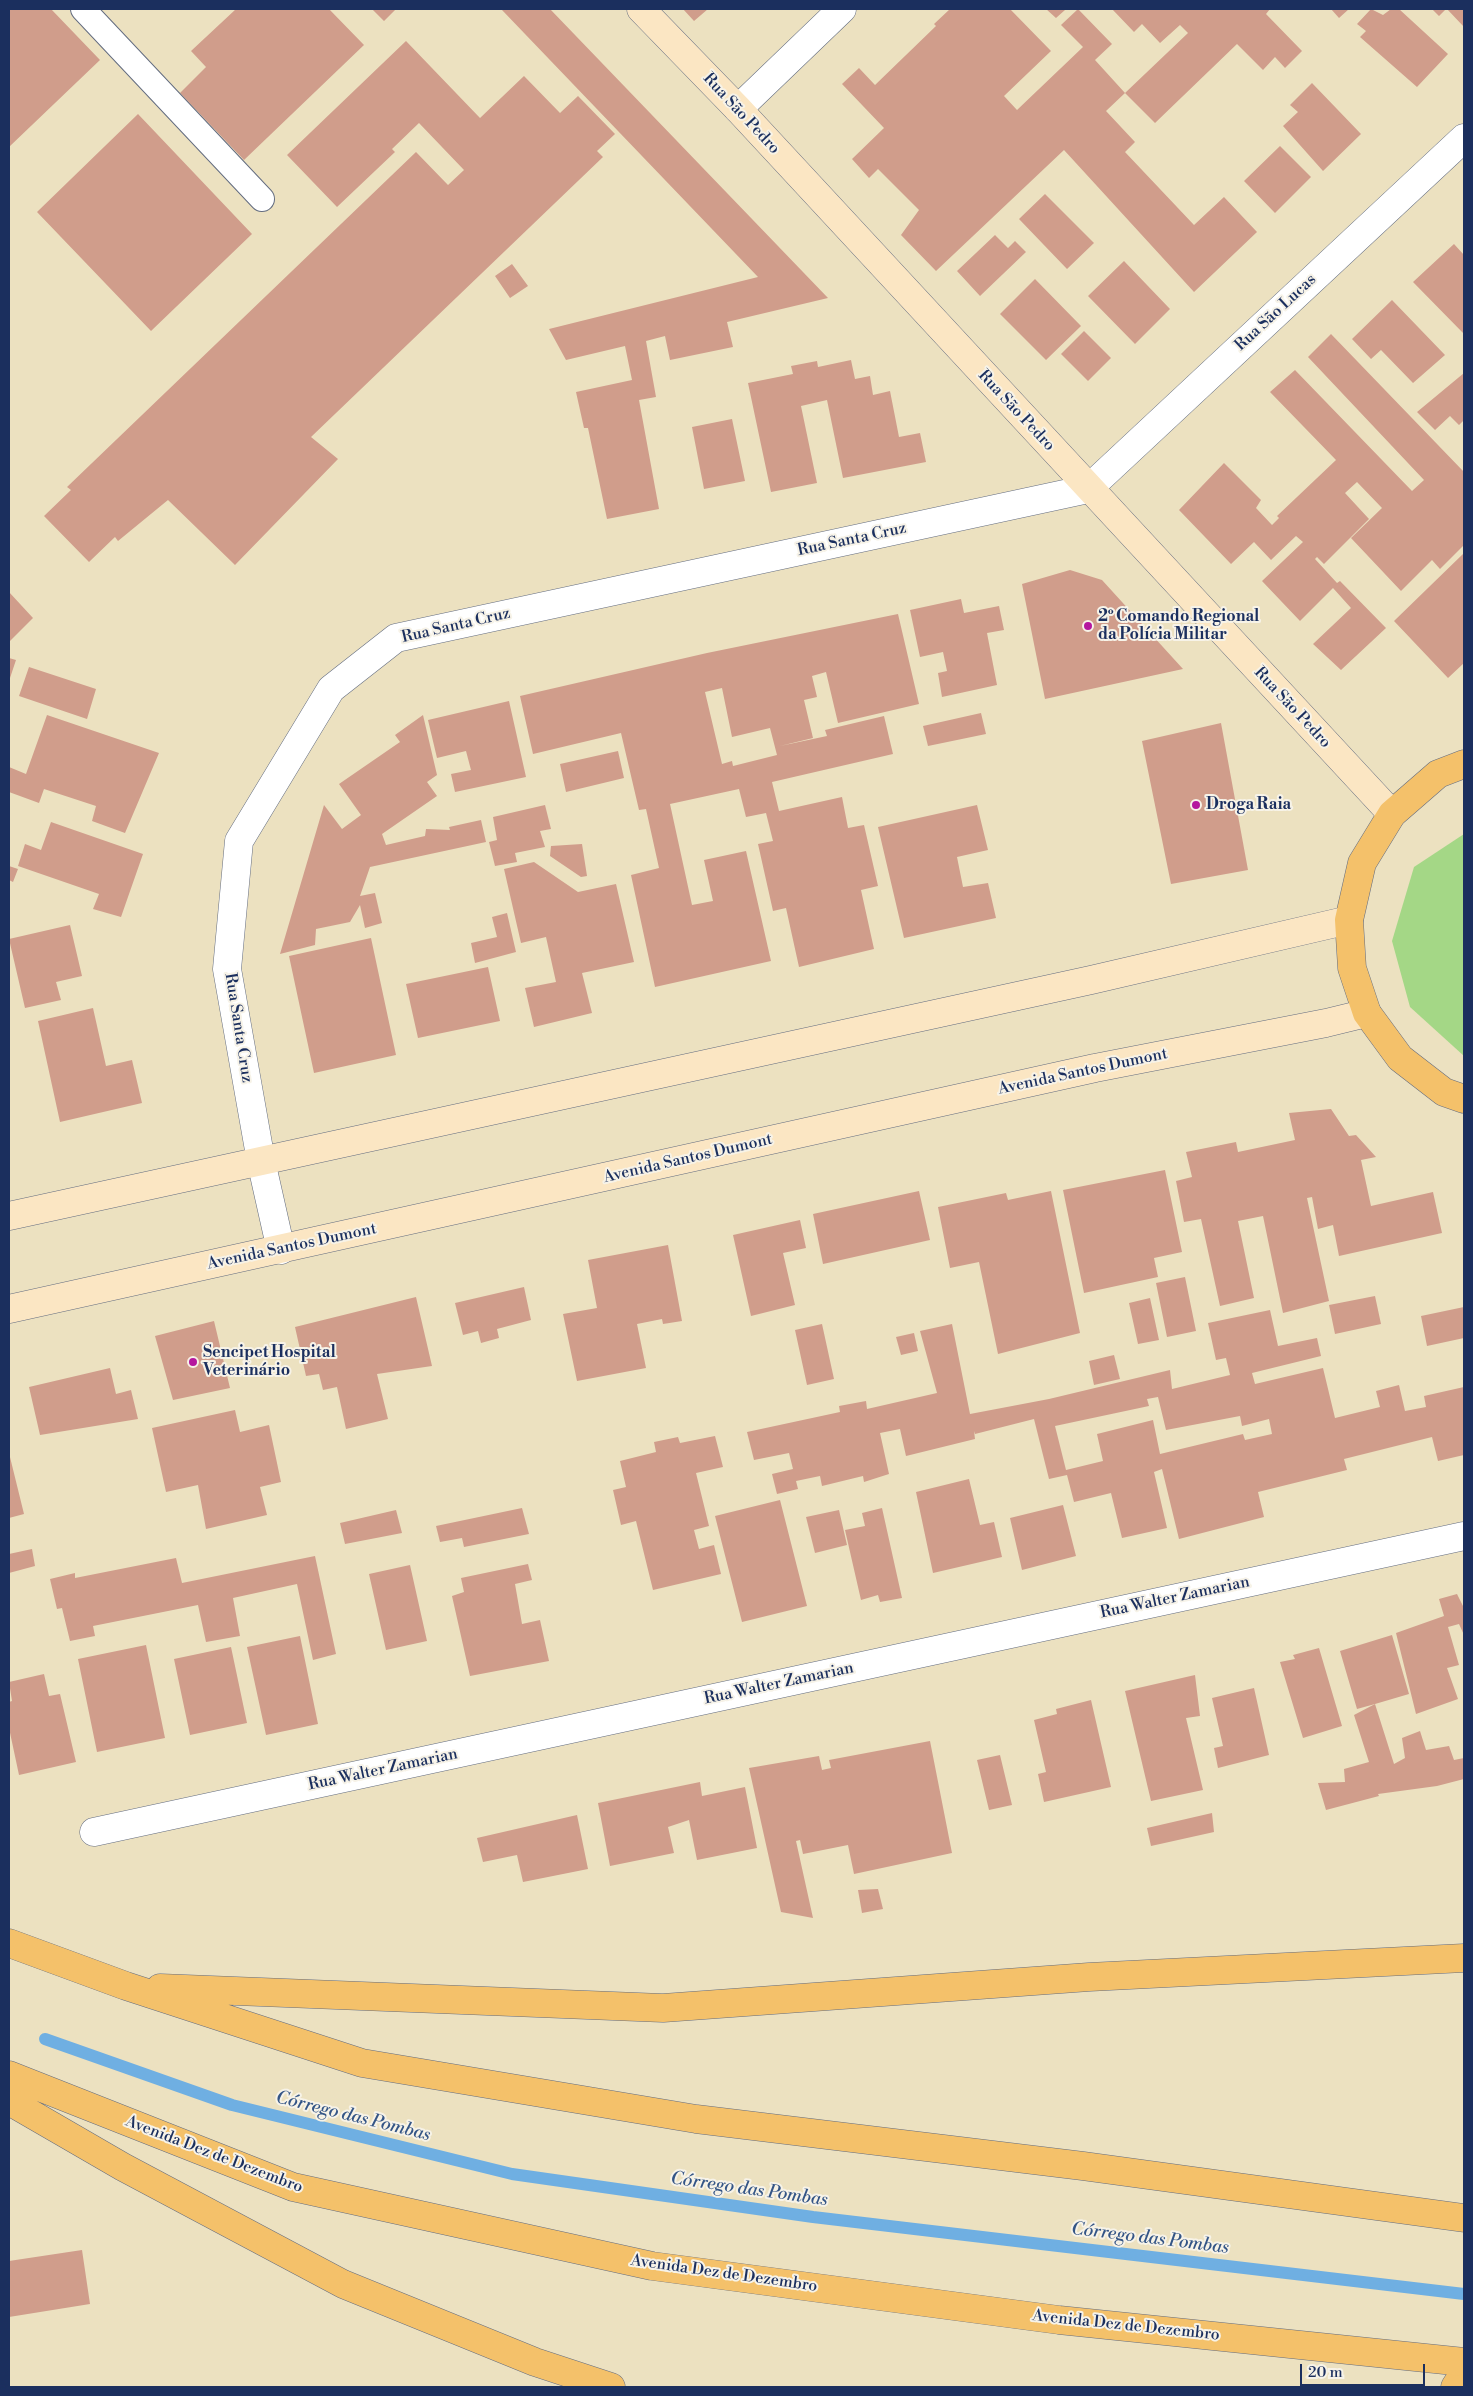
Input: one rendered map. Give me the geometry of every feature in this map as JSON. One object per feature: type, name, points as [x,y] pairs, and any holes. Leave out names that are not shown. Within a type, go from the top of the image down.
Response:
[{"type":"main road","name":"Rua São Pedro","points":[[641,9],[738,109],[1088,489],[1392,814]]},
{"type":"main road","points":[[1464,764],[1438,774],[1392,814],[1362,863],[1349,920],[1352,968],[1367,1013],[1400,1058],[1444,1092],[1464,1099]]},
{"type":"main road","points":[[9,1216],[1090,980],[1349,920]]},
{"type":"main road","name":"Avenida Santos Dumont","points":[[9,1309],[1094,1068],[1326,1023],[1367,1013]]},
{"type":"main road","points":[[9,1943],[126,1986],[362,2063],[696,2119],[1093,2168],[1464,2218]]},
{"type":"main road","points":[[126,1986],[663,2008],[1089,1977],[1464,1958]]},
{"type":"main road","name":"Avenida Dez de Dezembro","points":[[9,2075],[293,2187],[652,2266],[1059,2320],[1464,2362]]},
{"type":"main road","points":[[9,2101],[123,2167],[343,2284],[535,2362],[611,2387]]},
{"type":"main road","points":[[1455,2387],[1464,2373]]},
{"type":"street","points":[[738,109],[842,9]]},
{"type":"street","name":"Rua São Lucas","points":[[1088,489],[1464,138]]},
{"type":"street","name":"Rua Santa Cruz","points":[[281,1250],[261,1161],[227,969],[239,841],[331,689],[396,638],[1088,489]]},
{"type":"street","name":"Rua Walter Zamarian","points":[[94,1832],[1464,1536]]},
{"type":"lane","points":[[83,9],[262,199]]},
{"type":"green space","points":[[1464,834],[1464,1056],[1410,1007],[1392,941],[1414,867]]},
{"type":"building","points":[[9,9],[51,9],[100,60],[9,147]]},
{"type":"building","points":[[236,9],[329,9],[364,45],[244,160],[180,93],[206,67],[191,51]]},
{"type":"building","points":[[372,9],[396,9],[384,21]]},
{"type":"building","points":[[550,9],[828,298],[727,322],[733,347],[670,360],[665,336],[646,341],[656,397],[639,400],[659,509],[607,519],[588,428],[584,428],[576,392],[632,380],[625,346],[566,360],[549,329],[758,277],[502,10]]},
{"type":"building","points":[[683,9],[708,9],[694,21]]},
{"type":"building","points":[[950,9],[1010,9],[1051,51],[1004,96],[1017,110],[1083,47],[1061,25],[1078,9],[1112,44],[1095,60],[1125,93],[1106,111],[1135,142],[1125,152],[1194,225],[1224,197],[1257,232],[1194,292],[1064,150],[936,271],[901,235],[919,210],[878,169],[869,178],[852,159],[884,128],[842,84],[859,68],[875,85],[936,26],[934,24]]},
{"type":"building","points":[[1046,9],[1064,9],[1065,10],[1056,18]]},
{"type":"building","points":[[1112,9],[1270,9],[1266,14],[1302,51],[1285,68],[1275,57],[1263,70],[1237,44],[1155,123],[1125,93],[1188,33],[1180,25],[1160,43],[1142,24],[1134,32]]},
{"type":"building","points":[[1331,9],[1349,9],[1339,18]]},
{"type":"building","points":[[1371,9],[1383,15],[1391,9],[1399,9],[1448,54],[1417,87],[1360,37],[1366,31],[1357,24]]},
{"type":"building","points":[[1432,9],[1446,9],[1439,16]]},
{"type":"building","points":[[1447,9],[1464,9],[1464,27]]},
{"type":"building","points":[[406,41],[480,118],[524,76],[560,113],[578,96],[615,134],[597,151],[603,157],[311,437],[338,459],[235,565],[168,500],[118,541],[115,537],[89,562],[44,516],[71,490],[67,487],[416,152],[448,185],[464,170],[419,123],[392,149],[395,152],[337,207],[287,155]]},
{"type":"building","points":[[1312,83],[1361,134],[1323,171],[1283,126],[1298,112],[1290,105]]},
{"type":"building","points":[[138,114],[252,234],[151,331],[37,212]]},
{"type":"building","points":[[1280,146],[1311,177],[1275,213],[1244,181]]},
{"type":"building","points":[[1045,194],[1094,243],[1067,269],[1019,219]]},
{"type":"building","points":[[995,235],[1008,248],[1015,241],[1026,252],[980,296],[957,271]]},
{"type":"building","points":[[1454,244],[1464,255],[1464,334],[1413,282]]},
{"type":"building","points":[[1124,261],[1170,309],[1135,344],[1088,296]]},
{"type":"building","points":[[512,264],[528,286],[510,298],[495,276]]},
{"type":"building","points":[[1035,279],[1081,326],[1046,360],[1000,314]]},
{"type":"building","points":[[1392,300],[1445,355],[1413,383],[1381,350],[1371,359],[1352,339]]},
{"type":"building","points":[[1084,331],[1111,358],[1088,381],[1061,354]]},
{"type":"building","points":[[1331,334],[1464,472],[1464,545],[1440,569],[1432,560],[1401,591],[1351,538],[1382,508],[1357,482],[1345,493],[1369,519],[1324,564],[1317,557],[1315,559],[1337,583],[1340,581],[1386,628],[1341,670],[1313,644],[1351,608],[1333,588],[1300,621],[1262,581],[1303,542],[1296,536],[1271,560],[1254,542],[1231,564],[1179,510],[1224,463],[1261,500],[1256,508],[1272,525],[1279,518],[1277,516],[1336,460],[1270,392],[1295,370],[1412,491],[1424,480],[1308,357]]},
{"type":"building","points":[[851,360],[855,379],[870,376],[873,395],[890,391],[899,437],[920,433],[926,462],[843,478],[827,400],[801,406],[817,483],[771,492],[748,383],[793,374],[791,366],[817,361],[818,367]]},
{"type":"building","points":[[1464,373],[1464,420],[1459,425],[1450,416],[1435,430],[1417,412]]},
{"type":"building","points":[[732,419],[745,481],[704,489],[692,427]]},
{"type":"building","points":[[1464,553],[1464,663],[1448,678],[1394,621]]},
{"type":"building","name":"2º Comando Regional da Polícia Militar","points":[[1070,570],[1102,580],[1183,669],[1045,699],[1022,584]]},
{"type":"building","points":[[9,592],[33,618],[9,642]]},
{"type":"building","points":[[961,599],[964,613],[999,606],[1004,630],[987,633],[997,685],[942,697],[938,673],[947,671],[943,652],[920,657],[910,610]]},
{"type":"building","points":[[898,614],[919,704],[838,723],[826,672],[812,676],[817,697],[804,700],[813,738],[780,746],[827,736],[825,730],[884,716],[893,754],[772,782],[779,811],[842,797],[848,828],[864,825],[878,886],[861,890],[874,949],[799,967],[786,908],[773,911],[758,844],[773,841],[766,813],[746,817],[739,789],[670,804],[692,905],[713,901],[704,860],[746,851],[771,961],[655,987],[631,875],[659,868],[646,809],[639,810],[621,733],[533,754],[520,696],[707,653]],"holes":[[[722,688],[732,737],[770,728],[777,755],[733,766],[732,761],[722,764],[705,692]]]},
{"type":"building","points":[[9,658],[16,660],[9,681]]},
{"type":"building","points":[[29,667],[96,689],[87,719],[19,696]]},
{"type":"building","points":[[509,701],[526,777],[455,792],[451,774],[471,770],[466,751],[437,758],[428,720]]},
{"type":"building","points":[[981,713],[986,734],[928,746],[923,726]]},
{"type":"building","points":[[47,715],[159,753],[125,833],[92,821],[96,806],[44,789],[39,803],[9,792],[9,767],[26,774]]},
{"type":"building","points":[[423,715],[437,775],[427,782],[437,796],[382,834],[386,845],[425,836],[426,829],[450,830],[449,827],[481,820],[486,842],[370,867],[360,896],[375,893],[382,923],[365,928],[360,905],[350,922],[316,929],[315,945],[280,954],[324,805],[342,829],[361,815],[339,784],[400,742],[395,735]]},
{"type":"building","name":"Droga Raia","points":[[1221,723],[1248,870],[1171,884],[1142,741]]},
{"type":"building","points":[[618,751],[624,778],[566,792],[560,764]]},
{"type":"building","points":[[545,805],[551,829],[540,831],[545,847],[515,853],[517,862],[495,866],[489,842],[497,840],[493,817]]},
{"type":"building","points":[[977,805],[988,850],[957,857],[963,887],[988,883],[996,918],[904,938],[878,827]]},
{"type":"building","points":[[51,822],[143,854],[121,917],[93,909],[99,894],[18,866],[25,844],[41,850]]},
{"type":"building","points":[[582,844],[587,876],[581,877],[550,856],[551,846]]},
{"type":"building","points":[[534,862],[578,892],[616,884],[634,962],[582,973],[592,1013],[534,1027],[525,988],[556,982],[546,937],[521,943],[504,869]]},
{"type":"building","points":[[9,866],[18,869],[13,882],[9,880]]},
{"type":"building","points":[[507,913],[516,952],[475,963],[471,943],[497,937],[492,917]]},
{"type":"building","points":[[70,925],[82,976],[56,982],[61,1000],[25,1008],[9,939]]},
{"type":"building","points":[[371,938],[396,1055],[314,1073],[289,956]]},
{"type":"building","points":[[488,967],[500,1021],[418,1038],[406,984]]},
{"type":"building","points":[[93,1008],[106,1066],[132,1060],[142,1103],[60,1122],[38,1021]]},
{"type":"building","points":[[1331,1109],[1349,1136],[1356,1135],[1376,1157],[1361,1160],[1371,1206],[1433,1192],[1442,1233],[1339,1256],[1333,1225],[1318,1229],[1312,1197],[1307,1198],[1329,1301],[1283,1313],[1263,1216],[1238,1221],[1254,1298],[1220,1306],[1201,1219],[1184,1222],[1176,1181],[1192,1177],[1186,1152],[1236,1142],[1238,1152],[1295,1140],[1289,1113]]},
{"type":"building","points":[[1165,1170],[1182,1252],[1154,1258],[1158,1277],[1084,1293],[1063,1190]]},
{"type":"building","points":[[919,1191],[930,1240],[823,1264],[813,1214]]},
{"type":"building","points":[[1051,1191],[1080,1333],[998,1354],[979,1262],[950,1268],[938,1207],[1006,1193],[1008,1200]]},
{"type":"building","points":[[800,1220],[806,1248],[783,1253],[795,1305],[751,1316],[733,1235]]},
{"type":"building","points":[[668,1245],[682,1321],[663,1324],[662,1319],[637,1324],[646,1368],[577,1381],[563,1314],[597,1308],[588,1260]]},
{"type":"building","points":[[1185,1277],[1196,1331],[1167,1337],[1156,1283]]},
{"type":"building","points":[[524,1287],[531,1320],[497,1329],[499,1338],[481,1343],[478,1331],[463,1335],[455,1303]]},
{"type":"building","points":[[1375,1296],[1381,1324],[1335,1334],[1329,1305]]},
{"type":"building","points":[[416,1297],[432,1366],[377,1374],[388,1419],[346,1429],[337,1387],[323,1390],[319,1374],[306,1376],[295,1327]]},
{"type":"building","points":[[1150,1298],[1159,1340],[1138,1344],[1129,1303]]},
{"type":"building","points":[[1464,1307],[1464,1338],[1427,1346],[1421,1316]]},
{"type":"building","points":[[1270,1310],[1278,1346],[1317,1338],[1321,1356],[1252,1373],[1255,1384],[1323,1368],[1335,1418],[1380,1407],[1376,1391],[1399,1385],[1405,1411],[1426,1407],[1424,1396],[1464,1387],[1464,1455],[1438,1461],[1432,1437],[1344,1459],[1347,1470],[1258,1492],[1264,1517],[1179,1539],[1162,1469],[1154,1472],[1167,1528],[1122,1538],[1111,1493],[1074,1502],[1067,1475],[1049,1479],[1034,1419],[975,1434],[974,1431],[975,1439],[906,1456],[900,1429],[880,1433],[889,1474],[864,1482],[863,1476],[822,1486],[820,1476],[796,1481],[798,1489],[777,1494],[772,1474],[793,1469],[789,1453],[754,1460],[747,1432],[840,1412],[839,1406],[866,1401],[867,1409],[937,1393],[920,1331],[952,1324],[970,1414],[1049,1399],[1170,1370],[1172,1389],[1230,1375],[1226,1358],[1216,1360],[1208,1323]],"holes":[[[1158,1397],[1166,1430],[1240,1416],[1242,1426],[1269,1419],[1272,1434],[1245,1440],[1243,1434],[1160,1454],[1153,1420],[1097,1434],[1103,1461],[1066,1470],[1055,1426],[1149,1406],[1147,1399]]]},
{"type":"building","name":"Sencipet Hospital Veterinário","points":[[214,1321],[230,1388],[173,1400],[155,1336]]},
{"type":"building","points":[[822,1324],[834,1379],[807,1385],[795,1330]]},
{"type":"building","points":[[914,1333],[918,1351],[901,1355],[896,1337]]},
{"type":"building","points":[[1114,1355],[1120,1379],[1094,1385],[1089,1361]]},
{"type":"building","points":[[110,1368],[116,1394],[131,1390],[138,1419],[40,1435],[29,1387]]},
{"type":"building","points":[[235,1410],[240,1432],[269,1425],[281,1482],[260,1487],[267,1515],[206,1529],[198,1485],[166,1492],[152,1428]]},
{"type":"building","points":[[715,1436],[723,1467],[696,1473],[709,1526],[694,1530],[699,1549],[714,1545],[721,1574],[653,1590],[636,1521],[621,1525],[613,1490],[626,1487],[620,1461],[656,1452],[654,1442],[678,1437],[680,1443]]},
{"type":"building","points":[[9,1453],[24,1514],[9,1518]]},
{"type":"building","points":[[969,1479],[980,1525],[994,1522],[1002,1557],[933,1573],[916,1492]]},
{"type":"building","points":[[780,1500],[807,1606],[742,1622],[715,1516]]},
{"type":"building","points":[[1063,1505],[1076,1556],[1022,1570],[1010,1518]]},
{"type":"building","points":[[522,1508],[529,1534],[464,1547],[462,1538],[440,1542],[436,1526]]},
{"type":"building","points":[[882,1508],[902,1598],[880,1602],[878,1595],[861,1600],[845,1530],[865,1526],[862,1513]]},
{"type":"building","points":[[396,1510],[402,1533],[345,1544],[340,1523]]},
{"type":"building","points":[[839,1510],[847,1545],[815,1553],[806,1517]]},
{"type":"building","points":[[32,1549],[35,1566],[9,1573],[9,1554]]},
{"type":"building","points":[[315,1556],[336,1654],[313,1660],[297,1584],[233,1598],[240,1636],[206,1642],[198,1605],[93,1626],[95,1636],[70,1641],[62,1608],[57,1609],[50,1579],[75,1573],[75,1578],[176,1558],[182,1583]]},
{"type":"building","points":[[528,1564],[532,1580],[515,1584],[522,1624],[540,1620],[549,1661],[470,1676],[452,1596],[464,1592],[461,1578]]},
{"type":"building","points":[[410,1565],[427,1641],[386,1650],[369,1574]]},
{"type":"building","points":[[1457,1594],[1464,1608],[1464,1635],[1459,1624],[1448,1627],[1459,1665],[1447,1668],[1458,1699],[1416,1714],[1396,1633],[1444,1616],[1439,1599]]},
{"type":"building","points":[[1392,1635],[1409,1694],[1357,1709],[1340,1651]]},
{"type":"building","points":[[300,1636],[318,1724],[266,1735],[247,1647]]},
{"type":"building","points":[[146,1645],[165,1738],[97,1752],[78,1659]]},
{"type":"building","points":[[231,1647],[247,1723],[190,1735],[174,1659]]},
{"type":"building","points":[[1319,1648],[1342,1726],[1303,1738],[1280,1662],[1295,1659],[1293,1655]]},
{"type":"building","points":[[44,1674],[49,1696],[60,1694],[76,1762],[19,1775],[9,1728],[9,1702],[12,1701],[9,1682]]},
{"type":"building","points":[[1195,1675],[1200,1716],[1186,1718],[1203,1790],[1151,1801],[1125,1691]]},
{"type":"building","points":[[1254,1688],[1269,1755],[1218,1768],[1214,1748],[1223,1746],[1212,1698]]},
{"type":"building","points":[[1091,1700],[1111,1787],[1044,1802],[1038,1774],[1046,1772],[1034,1720],[1057,1714],[1056,1709]]},
{"type":"building","points":[[1375,1704],[1394,1764],[1405,1758],[1402,1738],[1420,1731],[1426,1750],[1449,1746],[1454,1760],[1464,1758],[1464,1779],[1437,1786],[1378,1794],[1379,1796],[1326,1810],[1318,1783],[1345,1782],[1344,1769],[1369,1762],[1354,1715]]},
{"type":"building","points":[[930,1741],[952,1853],[854,1874],[848,1845],[803,1854],[800,1840],[796,1841],[813,1918],[781,1912],[749,1768],[819,1756],[822,1770],[831,1768],[829,1760]]},
{"type":"building","points":[[1000,1755],[1012,1805],[989,1810],[977,1760]]},
{"type":"building","points":[[700,1782],[702,1796],[745,1787],[757,1848],[697,1860],[689,1820],[668,1827],[674,1853],[610,1866],[598,1803]]},
{"type":"building","points":[[1212,1813],[1214,1832],[1151,1846],[1147,1828]]},
{"type":"building","points":[[577,1815],[588,1869],[523,1882],[517,1855],[483,1862],[477,1838]]},
{"type":"building","points":[[878,1889],[883,1909],[862,1913],[858,1890]]},
{"type":"building","points":[[82,2250],[90,2304],[9,2317],[9,2261]]},
{"type":"waterway","name":"Córrego das Pombas","points":[[45,2039],[232,2105],[512,2174],[813,2217],[1464,2294]]},
{"type":"place","name":"2º Comando Regional da Polícia Militar","points":[[1088,626]]},
{"type":"place","name":"Droga Raia","points":[[1196,805]]},
{"type":"place","name":"Sencipet Hospital Veterinário","points":[[193,1362]]}]
